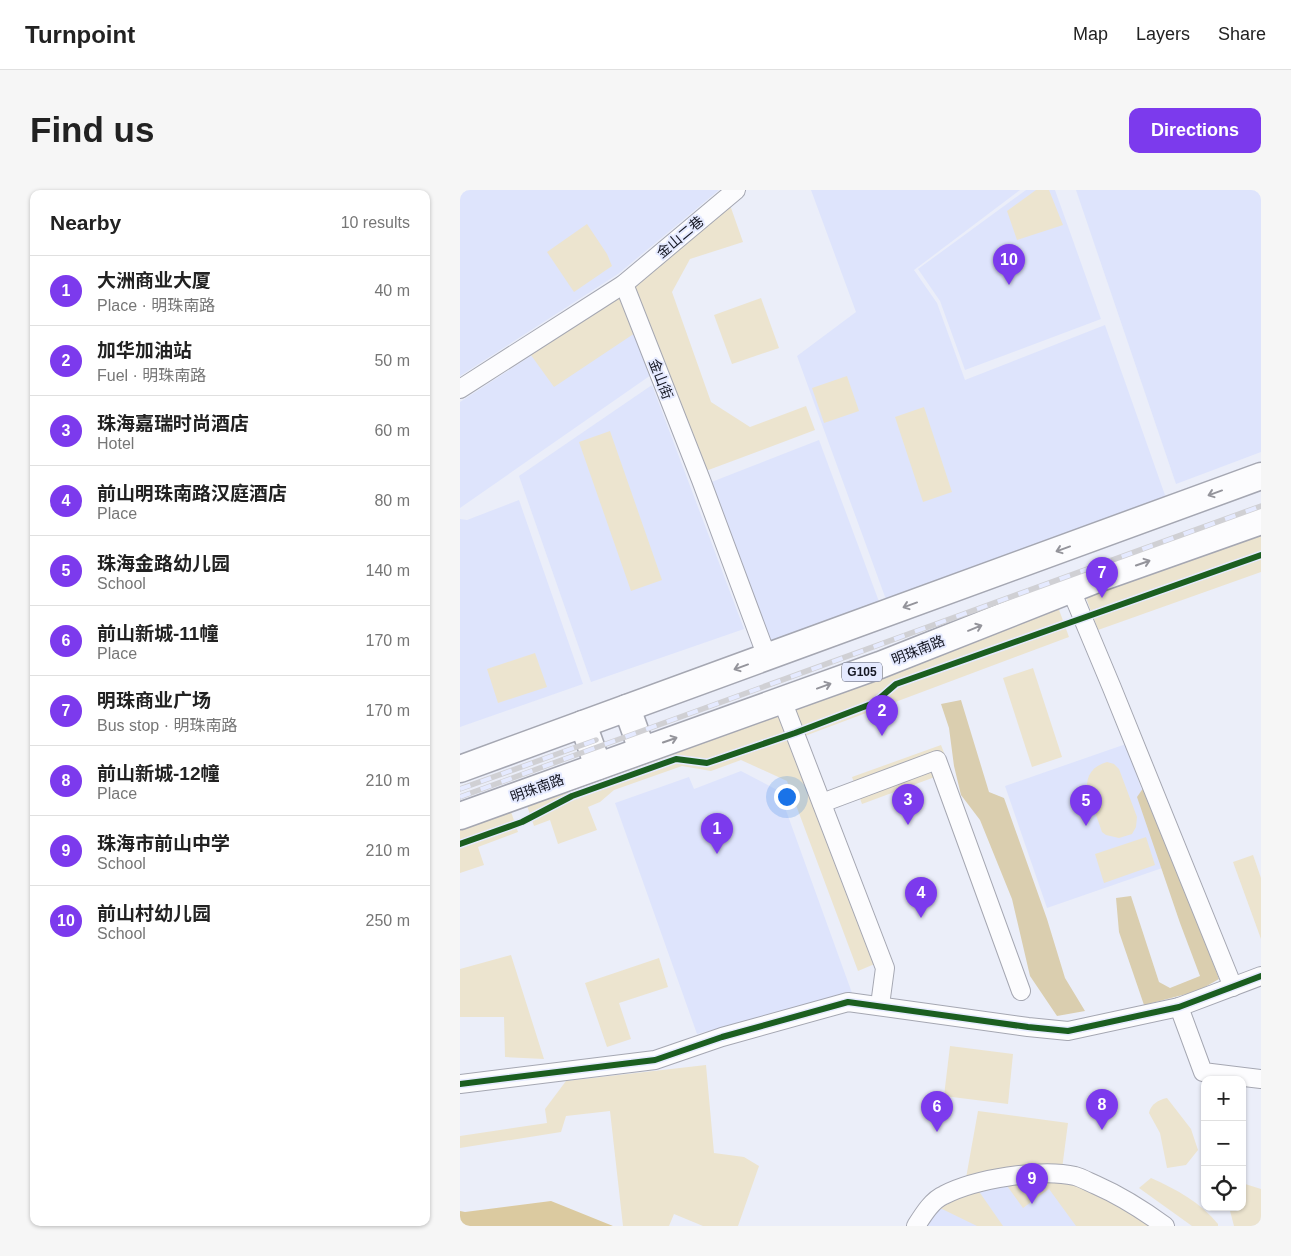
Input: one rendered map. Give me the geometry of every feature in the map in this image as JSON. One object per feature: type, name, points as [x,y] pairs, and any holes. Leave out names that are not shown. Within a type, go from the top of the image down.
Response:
[{"type":"highway","points":[[460,769],[1261,476]]},
{"type":"highway","name":"明珠南路","points":[[460,816],[880,665],[1071,590],[1261,521]]},
{"type":"highway","points":[[626,708],[642,750]]},
{"type":"highway","points":[[583,724],[598,766]]},
{"type":"street","name":"金山二巷","points":[[624,284],[736,190]]},
{"type":"street","points":[[460,389],[624,284]]},
{"type":"street","name":"金山街","points":[[624,284],[701,480],[767,657]]},
{"type":"street","points":[[1071,590],[1116,696],[1233,987]]},
{"type":"street","points":[[782,700],[885,968],[880,1005]]},
{"type":"street","points":[[822,803],[937,760],[1021,991]]},
{"type":"street","points":[[460,1084],[655,1060],[722,1037],[848,1002],[1068,1031],[1179,1007],[1261,976]]},
{"type":"street","points":[[1179,1007],[1203,1072],[1261,1079]]},
{"type":"street","points":[[916,1226],[924,1212],[942,1195],[972,1185],[1011,1176],[1048,1173],[1076,1176],[1117,1195],[1165,1226]]},
{"type":"shaded area","points":[[460,190],[719,190],[618,274],[460,376]]},
{"type":"shaded area","points":[[811,190],[1020,190],[914,270],[937,303],[965,380],[1105,325],[1166,498],[888,605],[797,356],[856,312]]},
{"type":"shaded area","points":[[1026,190],[1055,190],[1101,319],[965,370],[940,301],[918,269]]},
{"type":"shaded area","points":[[1036,190],[1049,190],[1063,225],[1017,240],[1007,211]]},
{"type":"shaded area","points":[[1076,190],[1261,190],[1261,452],[1176,484]]},
{"type":"shaded area","points":[[730,205],[743,242],[690,259],[672,292],[711,402],[750,427],[806,406],[815,430],[703,472],[632,286]]},
{"type":"shaded area","points":[[587,224],[607,254],[612,266],[574,292],[547,252]]},
{"type":"shaded area","points":[[622,291],[638,331],[554,387],[528,351]]},
{"type":"shaded area","points":[[620,298],[651,375],[460,508],[460,402]]},
{"type":"shaded area","points":[[761,298],[779,348],[732,364],[714,315]]},
{"type":"shaded area","points":[[847,376],[859,411],[824,423],[812,388]]},
{"type":"shaded area","points":[[652,385],[744,629],[591,682],[519,476]]},
{"type":"shaded area","points":[[924,407],[952,492],[923,502],[895,417]]},
{"type":"shaded area","points":[[610,431],[662,580],[631,591],[579,442]]},
{"type":"shaded area","points":[[819,440],[881,607],[769,648],[709,483]]},
{"type":"shaded area","points":[[519,500],[583,684],[460,727],[460,519],[467,520]]},
{"type":"shaded area","points":[[1261,532],[1261,572],[1098,630],[1085,595]]},
{"type":"shaded area","points":[[1058,607],[1069,637],[802,737],[791,707]]},
{"type":"shaded area","points":[[535,653],[547,687],[498,703],[487,669]]},
{"type":"shaded area","points":[[1033,668],[1062,757],[1032,767],[1003,678]]},
{"type":"shaded area","points":[[961,700],[989,792],[1004,798],[1047,919],[1065,978],[1085,1011],[1057,1016],[1030,976],[1012,899],[980,820],[961,795],[954,766],[949,728],[941,704]]},
{"type":"shaded area","points":[[778,708],[877,963],[858,971],[787,781],[741,760],[711,771],[682,766],[614,790],[600,802],[588,807],[597,830],[558,844],[550,820],[534,826],[525,800]]},
{"type":"shaded area","points":[[1126,744],[1168,866],[1047,908],[1005,786]]},
{"type":"shaded area","points":[[941,745],[951,771],[862,804],[852,777]]},
{"type":"shaded area","points":[[1107,762],[1114,764],[1119,769],[1137,817],[1136,827],[1132,834],[1119,838],[1102,832],[1087,789],[1091,772]]},
{"type":"shaded area","points":[[741,771],[779,791],[852,993],[697,1034],[615,803],[689,777],[694,789]]},
{"type":"shaded area","points":[[1146,784],[1219,979],[1198,991],[1144,1005],[1119,932],[1116,898],[1131,896],[1159,982],[1170,988],[1200,976],[1137,797]]},
{"type":"shaded area","points":[[509,806],[518,832],[478,847],[484,865],[460,873],[460,823]]},
{"type":"shaded area","points":[[1146,837],[1155,865],[1104,883],[1095,854]]},
{"type":"shaded area","points":[[1253,855],[1261,878],[1261,939],[1233,862]]},
{"type":"shaded area","points":[[511,955],[544,1059],[505,1057],[504,1017],[460,1017],[460,969]]},
{"type":"shaded area","points":[[659,958],[668,987],[619,1003],[631,1039],[607,1047],[585,983]]},
{"type":"shaded area","points":[[950,1046],[1013,1054],[1008,1104],[944,1096]]},
{"type":"shaded area","points":[[706,1065],[714,1153],[744,1157],[759,1166],[738,1226],[703,1226],[674,1214],[669,1226],[623,1226],[610,1111],[566,1116],[561,1132],[460,1148],[460,1136],[547,1123],[545,1109],[566,1081]]},
{"type":"shaded area","points":[[1167,1098],[1191,1129],[1198,1150],[1186,1165],[1167,1168],[1160,1133],[1149,1113],[1155,1103]]},
{"type":"shaded area","points":[[978,1111],[1068,1123],[1062,1169],[1011,1167],[966,1178]]},
{"type":"shaded area","points":[[1048,1173],[1165,1226],[916,1226],[942,1195]]},
{"type":"shaded area","points":[[1047,1178],[1075,1182],[1155,1226],[1076,1226],[1049,1189],[1023,1208],[1005,1183]]},
{"type":"shaded area","points":[[1151,1178],[1170,1187],[1196,1203],[1201,1207],[1201,1211],[1205,1211],[1211,1216],[1218,1226],[1192,1226],[1139,1188]]},
{"type":"shaded area","points":[[1246,1184],[1261,1189],[1261,1226],[1234,1226],[1230,1211],[1246,1211]]},
{"type":"shaded area","points":[[978,1190],[1003,1226],[977,1226],[940,1208],[944,1200]]},
{"type":"shaded area","points":[[551,1201],[613,1226],[460,1226],[460,1211],[465,1212]]},
{"type":"railway","points":[[460,797],[1261,506]]},
{"type":"railway","points":[[460,789],[596,740]]},
{"type":"cycle path","points":[[460,844],[522,822],[572,796],[676,759],[707,763],[795,733],[874,703],[896,684],[1261,555]]},
{"type":"cycle path","points":[[460,1084],[655,1060],[722,1037],[848,1002],[1068,1031],[1179,1007],[1261,976]]},
{"type":"place","name":"前山村幼儿园","points":[[1009,285]]},
{"type":"place","name":"明珠商业广场","points":[[1102,598]]},
{"type":"place","name":"加华加油站","points":[[882,736]]},
{"type":"place","name":"珠海嘉瑞时尚酒店","points":[[908,825]]},
{"type":"place","name":"珠海金路幼儿园","points":[[1086,826]]},
{"type":"place","name":"大洲商业大厦","points":[[717,854]]},
{"type":"place","name":"前山明珠南路汉庭酒店","points":[[921,918]]},
{"type":"place","name":"前山新城-12幢","points":[[1102,1130]]},
{"type":"place","name":"前山新城-11幢","points":[[937,1132]]},
{"type":"place","name":"珠海市前山中学","points":[[1032,1204]]}]
